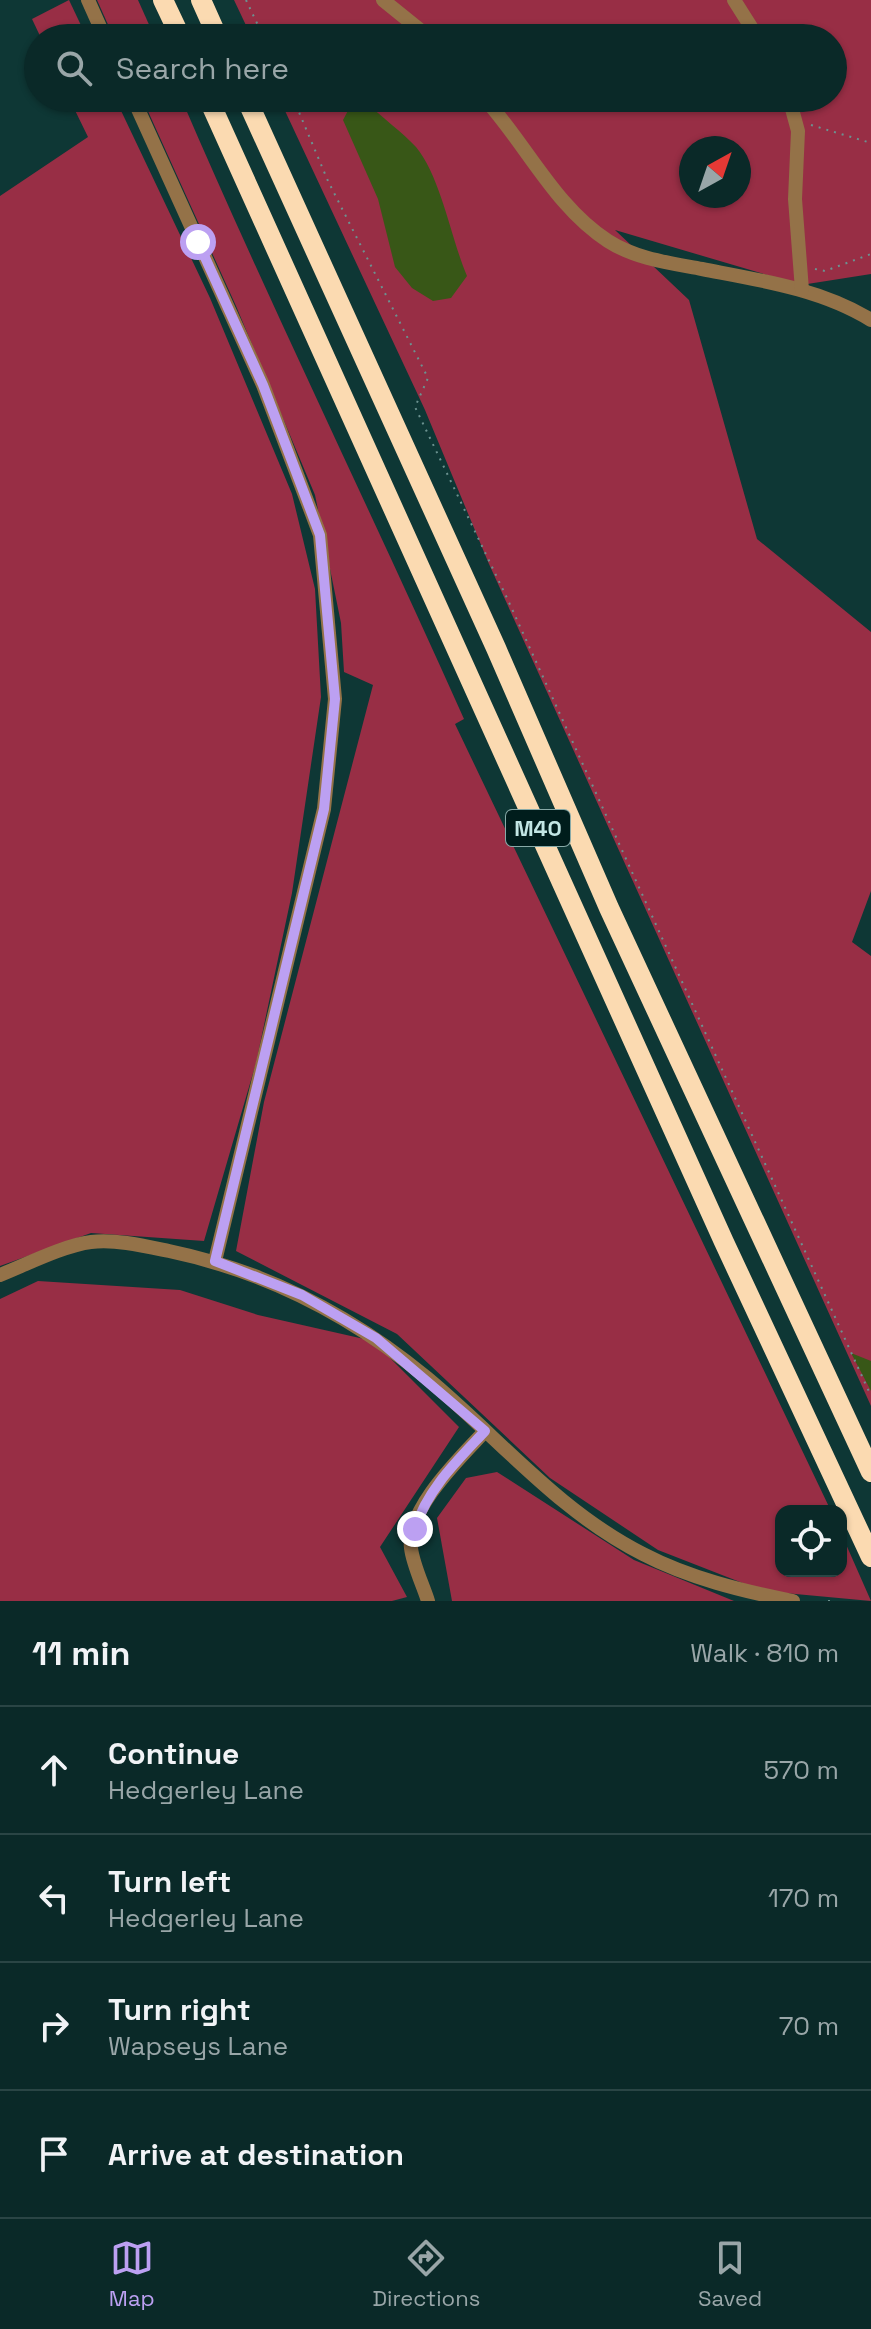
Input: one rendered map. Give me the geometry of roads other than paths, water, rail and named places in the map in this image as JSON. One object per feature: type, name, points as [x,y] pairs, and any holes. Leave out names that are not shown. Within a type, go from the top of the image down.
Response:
[{"type":"highway","points":[[163,0],[174,24]]},
{"type":"highway","points":[[201,0],[212,24]]},
{"type":"highway","name":"M40","points":[[214,112],[724,1242],[871,1557]]},
{"type":"highway","name":"M40","points":[[252,112],[496,648],[609,908],[871,1472]]},
{"type":"street","points":[[88,0],[99,24]]},
{"type":"street","points":[[383,0],[413,24]]},
{"type":"street","points":[[734,0],[749,24]]},
{"type":"street","points":[[139,112],[263,385],[320,535],[335,699],[324,809],[215,1261]]},
{"type":"street","points":[[495,112],[581,221],[610,243],[648,259],[802,290],[848,306],[871,320]]},
{"type":"street","points":[[793,112],[796,123],[795,199],[802,290]]},
{"type":"street","points":[[0,1275],[90,1242],[138,1245],[215,1261],[302,1295],[376,1338],[485,1431],[537,1481],[642,1554],[741,1591],[793,1601]]},
{"type":"street","points":[[423,1598],[410,1546],[420,1511],[444,1476],[485,1431]]}]
